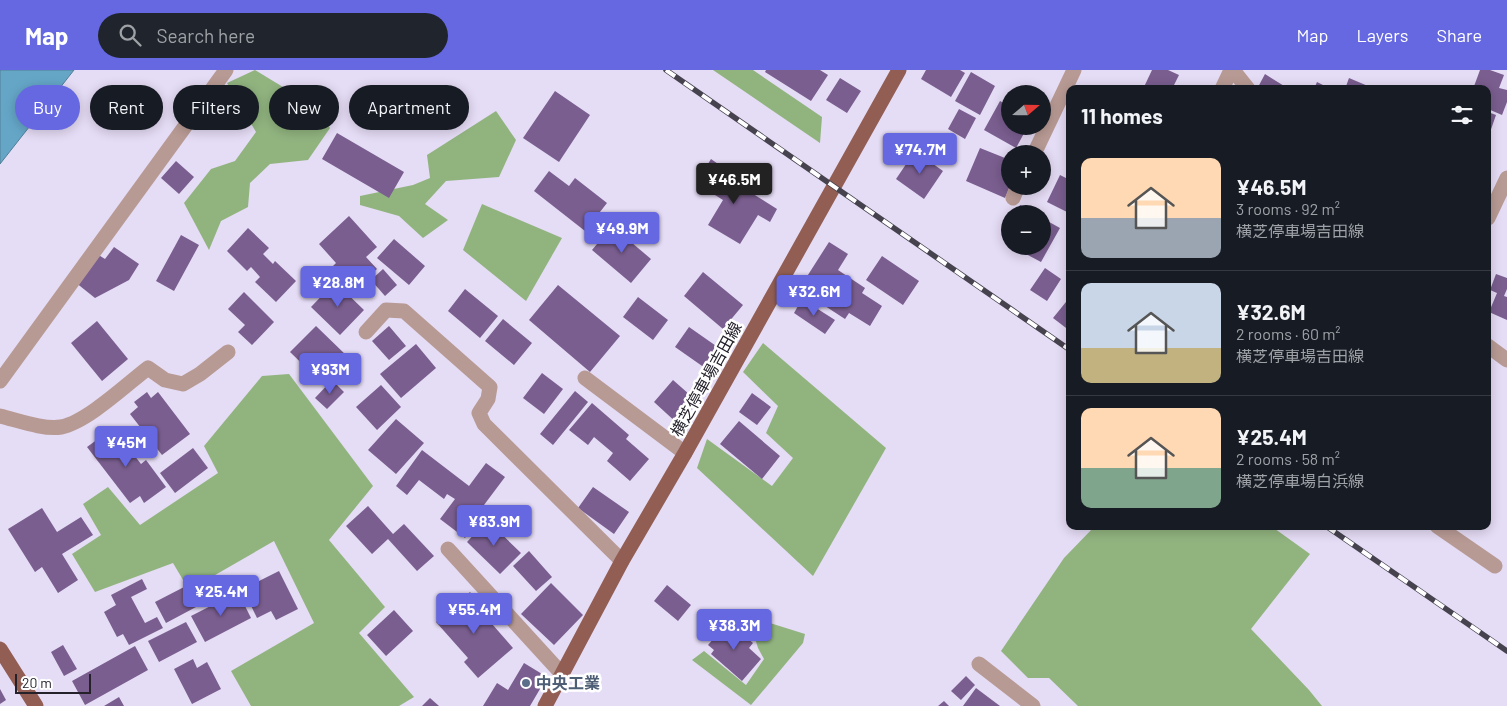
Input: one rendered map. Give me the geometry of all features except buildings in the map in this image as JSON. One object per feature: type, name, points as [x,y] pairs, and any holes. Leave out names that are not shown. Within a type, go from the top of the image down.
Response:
[{"type":"main road","name":"横芝停車場吉田線","points":[[544,706],[622,561],[685,453],[899,70]]},
{"type":"main road","points":[[0,649],[36,706]]},
{"type":"street","points":[[0,381],[226,70]]},
{"type":"street","points":[[1067,85],[1074,70]]},
{"type":"street","points":[[1224,85],[1232,70],[1245,85]]},
{"type":"street","points":[[1038,145],[1066,87]]},
{"type":"street","points":[[1491,212],[1507,178]]},
{"type":"street","points":[[366,332],[386,310],[404,312],[490,386],[488,398],[479,413],[484,424],[622,561]]},
{"type":"street","points":[[0,416],[42,426],[61,427],[85,417],[148,368],[165,380],[182,384],[200,374],[228,352]]},
{"type":"street","points":[[1491,352],[1507,360]]},
{"type":"street","points":[[585,378],[685,453]]},
{"type":"street","points":[[1443,530],[1495,566]]},
{"type":"street","points":[[448,548],[562,674]]},
{"type":"street","points":[[979,664],[1033,706]]},
{"type":"green space","points":[[255,70],[280,85],[269,85],[269,130],[329,130],[308,160],[270,164],[250,183],[248,207],[221,221],[209,250],[184,203],[211,169],[235,161],[256,132],[255,130],[259,130],[259,85],[228,85],[227,83]]},
{"type":"green space","points":[[713,70],[753,70],[822,117],[820,143]]},
{"type":"green space","points":[[496,111],[516,140],[499,177],[446,181],[425,204],[448,220],[423,238],[399,216],[360,205],[360,196],[413,185],[430,178],[427,155],[469,130]]},
{"type":"green space","points":[[482,204],[562,238],[526,301],[463,250]]},
{"type":"green space","points":[[763,343],[886,448],[813,576],[697,468],[707,439],[772,486],[793,458],[766,433],[778,406],[743,372]]},
{"type":"green space","points":[[289,374],[373,486],[329,540],[385,607],[359,633],[414,697],[399,706],[251,706],[231,671],[314,623],[274,541],[189,590],[173,563],[95,592],[72,554],[101,535],[83,504],[108,487],[140,525],[218,473],[204,446],[262,376]]},
{"type":"green space","points":[[1091,530],[1277,530],[1310,554],[1251,629],[1322,706],[1078,706],[1049,678],[1028,678],[1001,651],[1064,558]]},
{"type":"green space","points":[[748,616],[805,634],[803,643],[751,705],[692,660],[704,651],[746,685],[764,659],[758,648]]},
{"type":"water","points":[[0,70],[74,70],[62,85],[15,85],[15,130],[27,130],[0,164]]},
{"type":"railway","points":[[666,70],[1066,347]]},
{"type":"railway","points":[[1332,530],[1507,651]]},
{"type":"place","name":"中央工業","points":[[526,683]]}]
